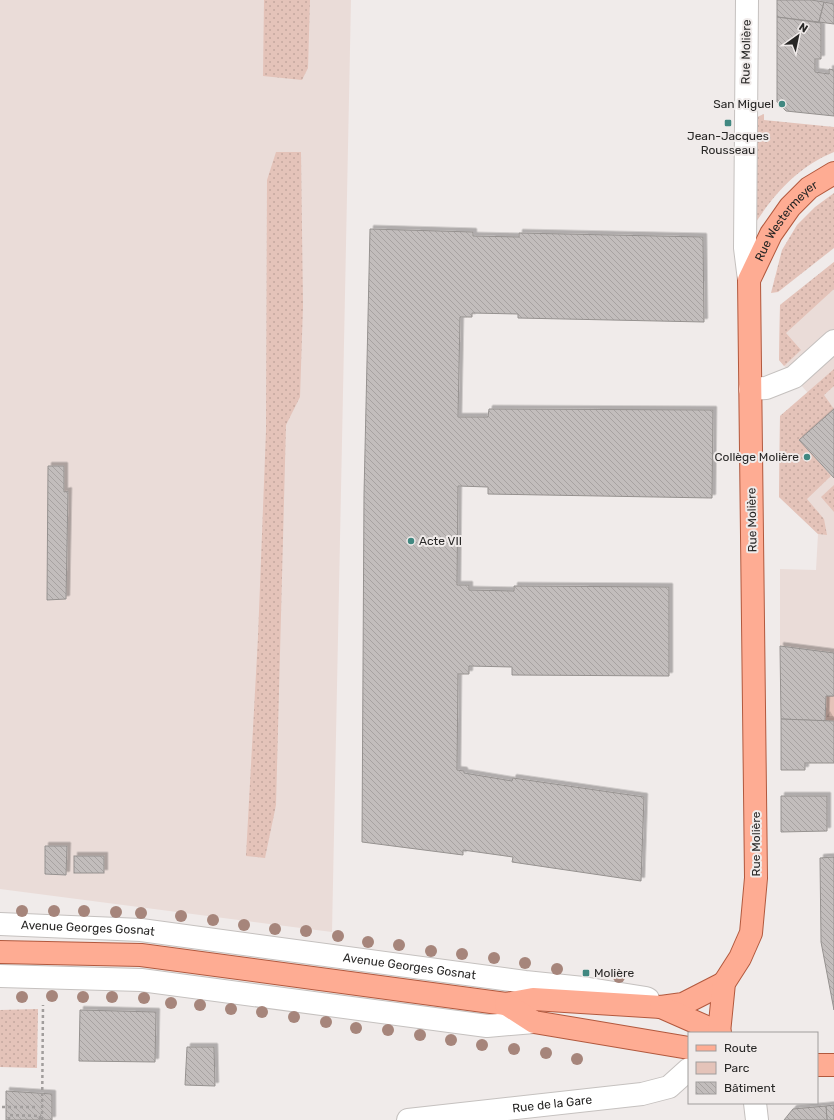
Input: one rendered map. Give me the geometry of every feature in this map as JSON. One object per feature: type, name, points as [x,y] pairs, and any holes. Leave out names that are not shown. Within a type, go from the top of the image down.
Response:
[{"type":"main road","name":"Rue Westermeyer","points":[[749,280],[771,234],[790,207],[809,188],[834,173]]},
{"type":"main road","name":"Rue Molière","points":[[719,1032],[724,983],[740,958],[751,933],[756,878],[749,280]]},
{"type":"main road","name":"Avenue Georges Gosnat","points":[[0,952],[141,955],[506,1004],[533,999],[661,1007]]},
{"type":"main road","points":[[661,1007],[683,1004],[724,983]]},
{"type":"main road","name":"Avenue Georges Gosnat","points":[[506,1004],[534,1022],[688,1048]]},
{"type":"main road","points":[[661,1007],[717,1032]]},
{"type":"main road","points":[[818,1065],[834,1065]]},
{"type":"street","name":"Rue Molière","points":[[747,0],[745,248],[749,280]]},
{"type":"street","points":[[750,389],[766,388],[794,377],[834,341]]},
{"type":"street","name":"Avenue Georges Gosnat","points":[[0,924],[141,930],[525,982],[583,988],[646,998],[661,1007]]},
{"type":"street","name":"Avenue Georges Gosnat","points":[[0,976],[141,980],[487,1026],[534,1022]]},
{"type":"street","name":"Rue de la Gare","points":[[408,1120],[642,1094],[669,1087],[688,1070]]},
{"type":"street","points":[[755,1104],[757,1120]]},
{"type":"path","points":[[41,1120],[43,1014]]},
{"type":"path","points":[[2,1107],[36,1107]]},
{"type":"path","points":[[8,1120],[9,1115],[23,1115],[40,1116],[41,1120]]},
{"type":"path","points":[[22,1120],[23,1115]]},
{"type":"shaded area","points":[[0,0],[351,0],[332,932],[0,889]]},
{"type":"shaded area","name":"Collège Molière","points":[[834,262],[834,653],[780,646],[780,569],[816,570],[818,534],[779,497],[780,416],[808,393],[779,360],[780,305]]},
{"type":"green space","points":[[264,0],[310,0],[308,68],[302,80],[263,76]]},
{"type":"green space","points":[[764,114],[764,120],[834,127],[834,152],[810,165],[788,182],[770,202],[754,225],[757,117]]},
{"type":"green space","points":[[276,152],[301,152],[303,306],[300,397],[286,425],[276,805],[265,858],[246,856],[258,637],[266,431],[267,180]]},
{"type":"green space","points":[[834,193],[834,248],[778,292],[771,293],[782,250],[797,225],[815,207]]},
{"type":"green space","points":[[834,262],[834,289],[786,333],[801,350],[784,366],[779,360],[780,305]]},
{"type":"green space","points":[[834,369],[834,386],[824,395],[834,409],[800,440],[831,476],[807,499],[824,519],[827,535],[818,534],[779,497],[780,416]]},
{"type":"green space","points":[[834,485],[834,512],[821,497]]},
{"type":"green space","points":[[826,696],[834,696],[834,721],[825,721]]},
{"type":"green space","points":[[38,1009],[37,1068],[0,1067],[0,1010]]},
{"type":"building","points":[[777,0],[811,0],[824,2],[819,22],[777,17]]},
{"type":"building","points":[[824,2],[834,4],[834,24],[819,22]]},
{"type":"building","points":[[777,17],[821,23],[821,59],[815,59],[815,72],[829,74],[829,69],[834,70],[834,116],[786,111],[777,102]]},
{"type":"building","name":"Acte VII","points":[[370,229],[473,232],[473,236],[519,237],[519,233],[703,237],[704,322],[518,318],[518,314],[472,313],[472,317],[460,317],[458,417],[488,417],[489,409],[713,410],[712,498],[488,494],[488,487],[458,486],[457,585],[469,585],[469,590],[514,591],[514,586],[669,587],[669,676],[512,675],[512,667],[469,666],[469,674],[458,674],[457,770],[464,771],[464,773],[512,781],[513,778],[644,797],[641,881],[512,862],[513,857],[463,850],[463,855],[362,842],[364,494]]},
{"type":"building","points":[[834,409],[834,478],[799,440]]},
{"type":"building","points":[[48,466],[64,466],[64,492],[68,491],[66,599],[47,600]]},
{"type":"building","points":[[780,646],[834,653],[834,696],[826,696],[825,721],[781,719]]},
{"type":"building","points":[[781,719],[834,721],[834,763],[805,763],[805,770],[781,770]]},
{"type":"building","points":[[781,796],[827,796],[827,831],[781,832]]},
{"type":"building","points":[[45,846],[67,846],[66,875],[45,874]]},
{"type":"building","points":[[74,856],[104,856],[104,873],[74,873]]},
{"type":"building","points":[[834,857],[834,1010],[821,942],[820,858]]},
{"type":"building","points":[[80,1010],[156,1012],[155,1062],[79,1061]]},
{"type":"building","points":[[187,1047],[214,1047],[215,1086],[185,1085]]},
{"type":"building","points":[[6,1091],[52,1094],[52,1120],[6,1120]]},
{"type":"building","points":[[834,1105],[834,1120],[827,1120],[826,1106]]},
{"type":"building","points":[[826,1106],[827,1120],[784,1120],[793,1109]]},
{"type":"place","name":"San Miguel","points":[[782,104]]},
{"type":"place","name":"Jean-Jacques Rousseau","points":[[728,123]]},
{"type":"place","name":"Collège Molière","points":[[807,457]]},
{"type":"place","name":"Acte VII","points":[[411,541]]},
{"type":"place","name":"Molière","points":[[586,973]]}]
